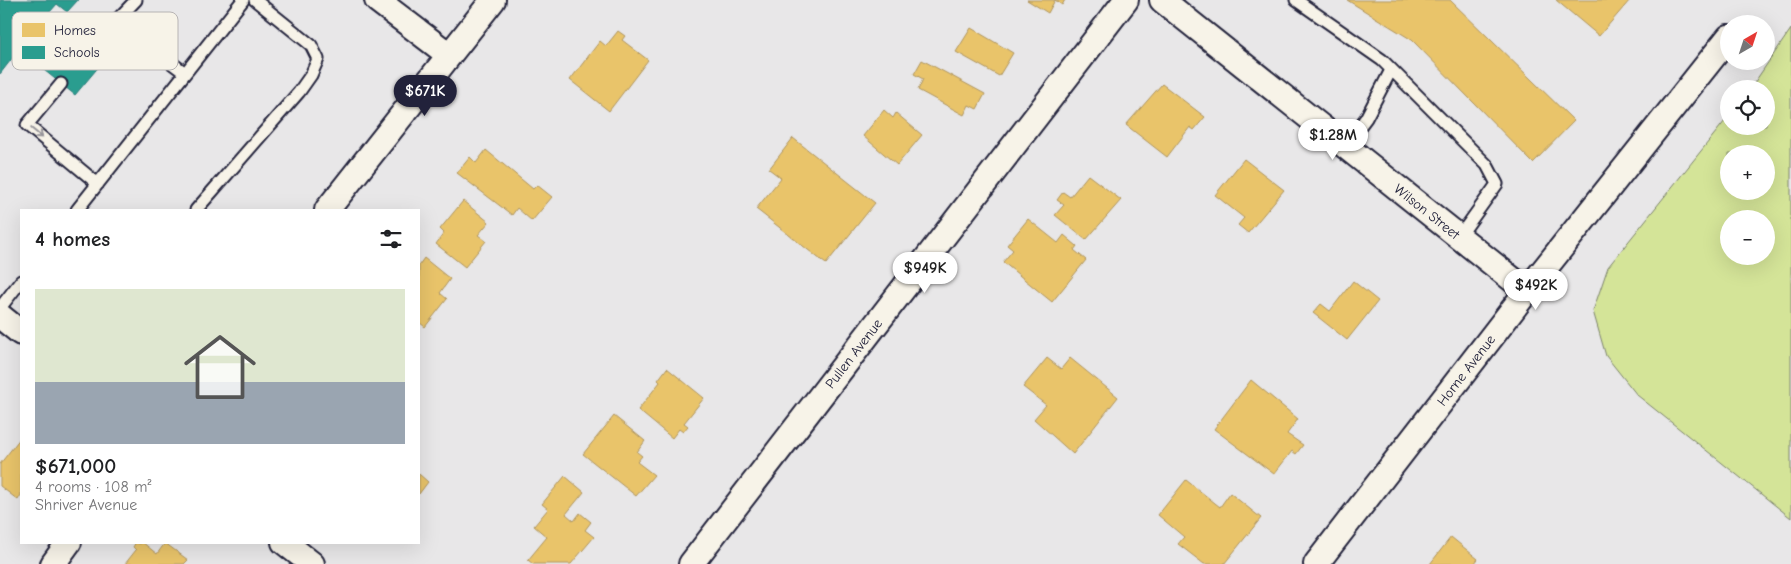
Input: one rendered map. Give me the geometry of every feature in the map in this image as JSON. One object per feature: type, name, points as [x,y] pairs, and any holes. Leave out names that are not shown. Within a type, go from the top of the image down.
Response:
[{"type":"street","points":[[377,0],[449,55]]},
{"type":"street","points":[[328,209],[493,0]]},
{"type":"street","name":"Pullen Avenue","points":[[691,564],[1126,0]]},
{"type":"street","name":"Wilson Street","points":[[1162,0],[1527,291]]},
{"type":"street","name":"Horne Avenue","points":[[1316,564],[1527,291],[1720,48]]},
{"type":"street","points":[[0,316],[20,332]]},
{"type":"street","points":[[52,564],[67,544]]},
{"type":"street","points":[[287,544],[312,564]]},
{"type":"lane","points":[[125,12],[136,0]]},
{"type":"lane","points":[[78,209],[243,0]]},
{"type":"lane","points":[[197,209],[299,92],[312,75],[318,59],[311,45],[255,0]]},
{"type":"lane","points":[[1296,0],[1391,70],[1487,165],[1497,184],[1460,237]]},
{"type":"lane","points":[[178,68],[185,73]]},
{"type":"lane","points":[[1345,146],[1366,118],[1391,70]]},
{"type":"lane","points":[[61,84],[27,125],[98,184]]},
{"type":"lane","points":[[0,308],[20,282]]},
{"type":"green space","points":[[1791,29],[1791,518],[1637,395],[1606,356],[1593,311],[1608,267],[1720,127],[1720,135],[1775,135],[1775,80],[1756,80],[1763,70],[1775,70],[1775,52]]},
{"type":"building: Homes","points":[[1027,0],[1055,0],[1048,13]]},
{"type":"building: Homes","points":[[1055,0],[1065,0],[1062,5]]},
{"type":"building: Homes","points":[[1347,0],[1450,0],[1574,121],[1533,163],[1412,40]]},
{"type":"building: Homes","points":[[1556,0],[1630,0],[1599,36]]},
{"type":"building: Homes","points":[[971,28],[1013,53],[999,76],[956,52]]},
{"type":"building: Homes","points":[[618,31],[625,36],[622,40],[648,60],[609,111],[570,80],[600,41],[606,46]]},
{"type":"building: Homes","points":[[922,60],[985,94],[977,109],[969,105],[964,115],[918,90],[923,79],[914,74]]},
{"type":"building: Homes","points":[[1162,84],[1205,117],[1194,130],[1190,127],[1167,157],[1126,125]]},
{"type":"building: Homes","points":[[884,110],[893,118],[896,113],[922,135],[897,165],[863,136]]},
{"type":"building: Homes","points":[[793,138],[875,203],[826,264],[756,209],[781,178],[769,169]]},
{"type":"building: Homes","points":[[486,150],[533,189],[537,185],[552,197],[532,221],[517,208],[512,215],[457,173],[470,157],[476,163]]},
{"type":"building: Homes","points":[[1244,159],[1284,190],[1248,233],[1238,225],[1244,218],[1215,195]]},
{"type":"building: Homes","points":[[1088,175],[1121,200],[1086,240],[1055,215],[1064,205],[1057,200],[1063,192],[1070,197]]},
{"type":"building: Homes","points":[[463,201],[489,222],[478,235],[486,241],[465,267],[436,244],[444,233],[440,229]]},
{"type":"building: Homes","points":[[1028,219],[1058,243],[1064,235],[1077,246],[1074,250],[1086,260],[1052,302],[1003,262],[1013,250],[1007,245]]},
{"type":"building: Homes","points":[[424,258],[450,279],[440,293],[447,299],[425,327],[420,323],[420,264]]},
{"type":"building: Homes","points":[[1353,281],[1378,301],[1347,340],[1313,313],[1321,304],[1330,311]]},
{"type":"building: Homes","points":[[1047,358],[1061,369],[1070,358],[1118,397],[1073,454],[1034,419],[1046,405],[1023,387]]},
{"type":"building: Homes","points":[[667,368],[704,398],[684,423],[688,426],[683,432],[679,429],[672,438],[638,410],[660,382],[658,380]]},
{"type":"building: Homes","points":[[1251,380],[1298,419],[1287,434],[1303,445],[1296,454],[1292,451],[1274,474],[1214,429]]},
{"type":"building: Homes","points":[[614,416],[645,441],[637,452],[642,456],[637,462],[654,475],[636,496],[583,454]]},
{"type":"building: Homes","points":[[20,438],[20,497],[18,500],[0,486],[0,464]]},
{"type":"building: Homes","points":[[420,475],[428,482],[420,493]]},
{"type":"building: Homes","points":[[565,476],[584,492],[566,514],[574,521],[580,513],[591,522],[585,530],[594,537],[571,564],[533,564],[528,560],[547,537],[534,526],[548,509],[542,504]]},
{"type":"building: Homes","points":[[1186,480],[1220,507],[1230,493],[1261,518],[1224,564],[1204,564],[1178,544],[1184,537],[1158,515]]},
{"type":"building: Homes","points":[[1451,537],[1478,559],[1474,564],[1430,564]]},
{"type":"building: Homes","points":[[135,544],[144,544],[157,554],[164,544],[166,544],[188,560],[184,564],[125,564],[136,550],[133,547]]},
{"type":"building: Schools","points":[[0,0],[78,0],[67,12],[57,4],[50,12],[12,12],[12,59],[0,74]]},
{"type":"building: Schools","points":[[44,70],[96,70],[75,95]]}]
